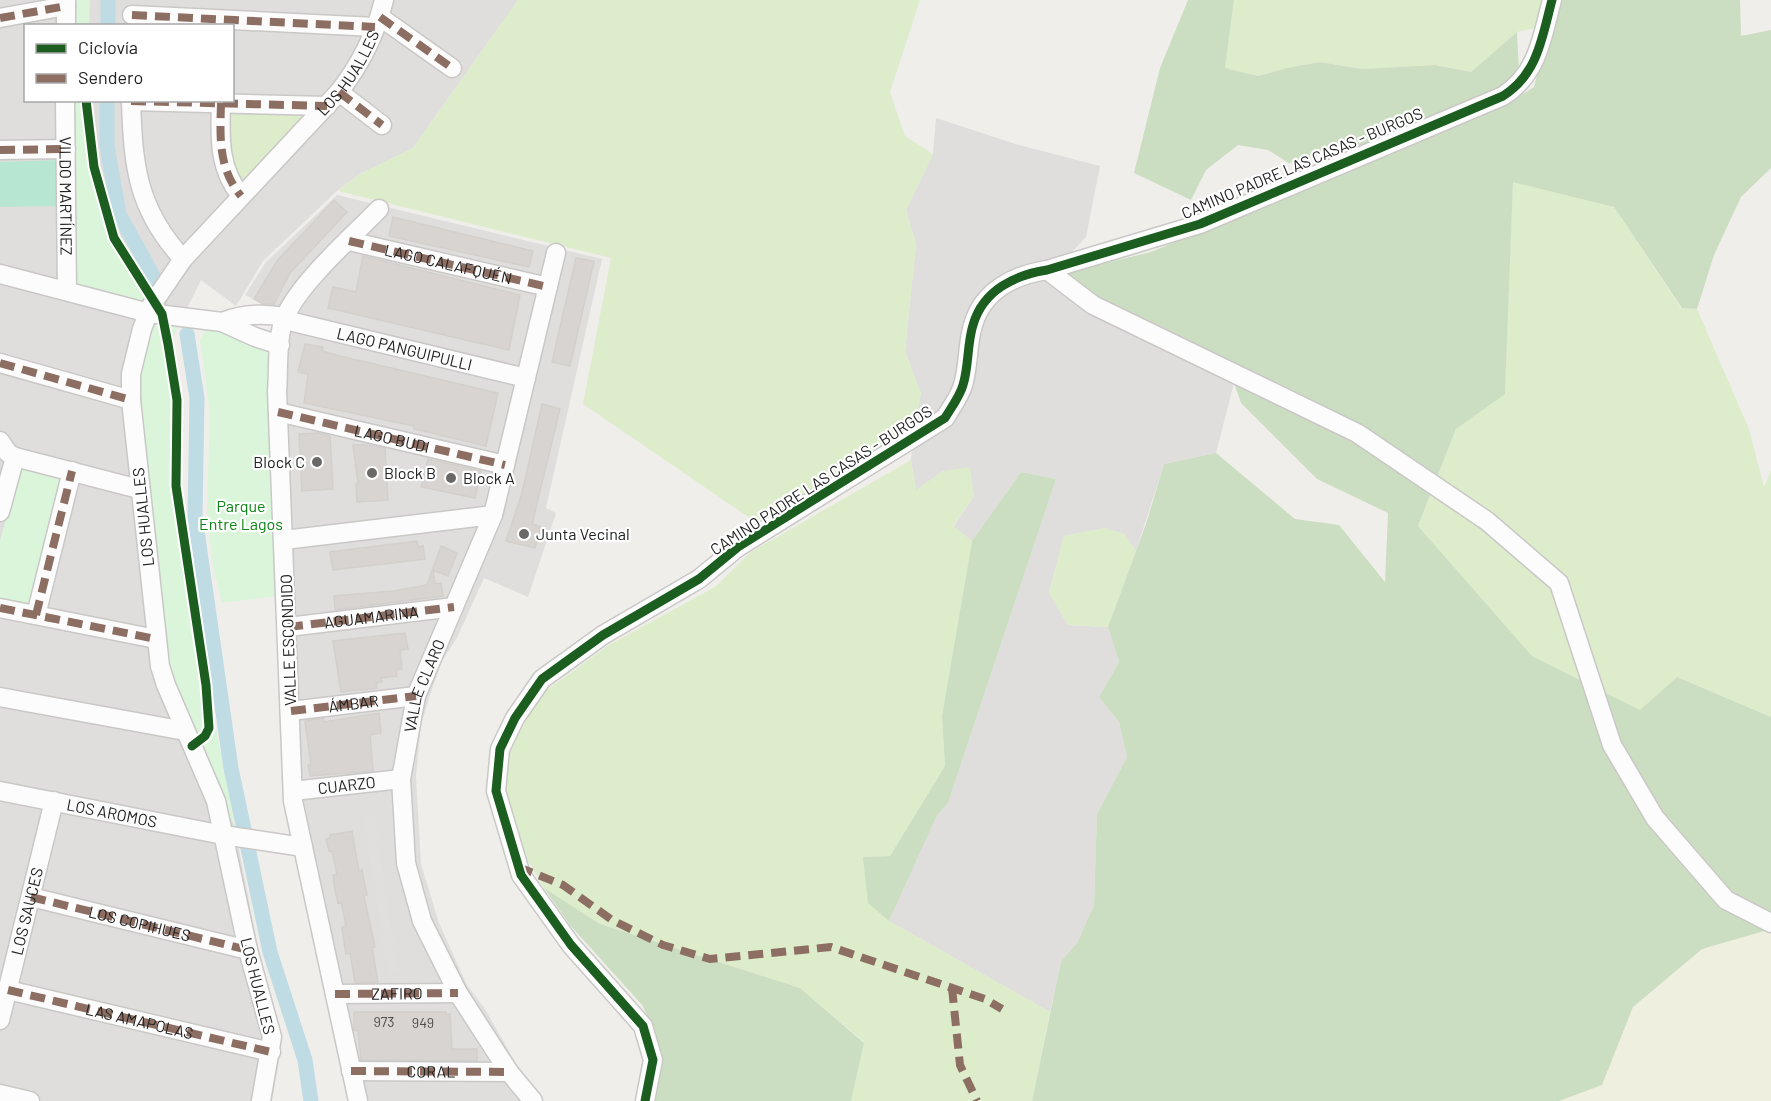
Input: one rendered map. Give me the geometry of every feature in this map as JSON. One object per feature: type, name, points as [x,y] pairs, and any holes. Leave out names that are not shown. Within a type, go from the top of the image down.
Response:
[{"type":"street","name":"CAMINO PADRE LAS CASAS - BURGOS","points":[[645,1101],[653,1060],[643,1026],[571,945],[521,875],[496,790],[500,749],[515,718],[542,679],[603,635],[699,579],[738,547],[945,418],[963,387],[973,324],[983,305],[995,290],[1021,274],[1047,270],[1200,224],[1503,96],[1519,84],[1532,68],[1552,0]]},
{"type":"street","points":[[0,18],[66,3],[66,24]]},
{"type":"street","points":[[132,14],[380,15],[452,68]]},
{"type":"street","name":"LOS HUALLES","points":[[261,1101],[272,1037],[248,950],[239,837],[216,801],[185,731],[166,685],[156,639],[131,400],[133,360],[183,259],[339,92],[358,64],[380,15]]},
{"type":"street","points":[[339,92],[382,125]]},
{"type":"street","name":"VILDO MARTÍNEZ","points":[[65,102],[67,291]]},
{"type":"street","points":[[131,102],[133,158],[141,193],[156,223],[183,259]]},
{"type":"street","points":[[176,102],[327,106]]},
{"type":"street","points":[[221,103],[221,149],[228,177],[241,196]]},
{"type":"street","points":[[0,150],[66,149]]},
{"type":"street","name":"VALLE ESCONDIDO","points":[[358,1101],[293,791],[278,412],[280,345],[285,319],[308,284],[379,209]]},
{"type":"street","name":"LAGO CALAFQUÉN","points":[[349,241],[548,287]]},
{"type":"street","name":"VALLE CLARO","points":[[533,1101],[509,1071],[459,993],[422,921],[406,863],[401,779],[416,696],[493,515],[556,253]]},
{"type":"street","points":[[1047,270],[1093,305],[1356,433],[1487,521],[1559,583],[1612,745],[1655,818],[1726,900],[1771,923]]},
{"type":"street","points":[[0,274],[156,314],[222,322],[246,334],[280,345]]},
{"type":"street","name":"LAGO PANGUIPULLI","points":[[222,322],[236,316],[272,315],[526,378]]},
{"type":"street","points":[[0,363],[131,400]]},
{"type":"street","name":"LAGO BUDI","points":[[278,412],[505,465]]},
{"type":"street","points":[[0,441],[8,453],[15,457],[139,489]]},
{"type":"street","points":[[0,512],[15,457]]},
{"type":"street","points":[[36,615],[72,471]]},
{"type":"street","points":[[284,540],[493,515]]},
{"type":"street","name":"AGUAMARINA","points":[[288,627],[454,607]]},
{"type":"street","points":[[0,608],[156,639]]},
{"type":"street","name":"ÁMBAR","points":[[291,711],[416,696]]},
{"type":"street","points":[[0,697],[185,731]]},
{"type":"street","name":"CUARZO","points":[[293,791],[401,779]]},
{"type":"street","name":"LOS AROMOS","points":[[0,790],[239,837],[303,847]]},
{"type":"street","name":"LOS SAUCES","points":[[0,1020],[54,801]]},
{"type":"street","name":"LOS COPIHUES","points":[[31,897],[248,950]]},
{"type":"street","name":"LAS AMAPOLAS","points":[[8,990],[271,1052]]},
{"type":"street","name":"ZAFIRO","points":[[335,994],[459,993]]},
{"type":"street","name":"CORAL","points":[[351,1071],[509,1071]]},
{"type":"street","points":[[0,1094],[30,1101]]},
{"type":"shaded area","points":[[0,0],[518,0],[413,148],[360,174],[337,191],[263,261],[236,306],[201,280],[172,339],[180,392],[183,499],[196,629],[258,947],[280,1036],[281,1050],[272,1101],[0,1101]]},
{"type":"shaded area","points":[[936,118],[1019,145],[1100,166],[1086,237],[1048,278],[1087,313],[1234,383],[1216,453],[1164,464],[1136,551],[1124,534],[1105,528],[1064,536],[1049,593],[1068,625],[1108,627],[1119,662],[1099,697],[1119,722],[1127,757],[1097,814],[1094,905],[1077,943],[1061,961],[1050,1012],[889,921],[937,814],[948,803],[1056,479],[1021,472],[972,541],[953,527],[974,496],[943,471],[916,491],[911,460],[916,409],[921,394],[905,351],[916,244],[906,210],[933,154]]},
{"type":"shaded area","points":[[337,195],[602,259],[546,508],[556,513],[528,597],[484,578],[457,638],[442,661],[430,695],[421,725],[416,777],[421,864],[439,923],[467,985],[485,1009],[522,1074],[542,1101],[354,1101],[300,852],[283,314],[245,295],[266,262]]},
{"type":"shaded area","points":[[374,814],[398,973],[388,974],[363,816]]},
{"type":"green space","points":[[71,0],[90,0],[89,24],[71,24]]},
{"type":"green space","points":[[518,0],[920,0],[890,92],[905,136],[933,154],[906,210],[916,244],[905,351],[921,394],[914,429],[757,523],[583,404],[611,258],[338,191],[360,174],[413,148]]},
{"type":"green space","points":[[1188,0],[1234,0],[1225,68],[1258,76],[1320,62],[1362,69],[1435,65],[1471,72],[1517,32],[1519,72],[1508,85],[1385,139],[1289,163],[1268,150],[1238,145],[1206,170],[1191,200],[1134,173],[1160,68]]},
{"type":"green space","points":[[1234,0],[1543,0],[1536,28],[1517,32],[1471,72],[1435,65],[1362,69],[1320,62],[1258,76],[1225,68]]},
{"type":"green space","points":[[1557,0],[1740,0],[1741,36],[1771,30],[1771,168],[1741,197],[1714,255],[1697,309],[1682,308],[1614,207],[1513,182],[1505,394],[1456,429],[1418,526],[1532,656],[1640,710],[1677,677],[1771,717],[1771,929],[1702,949],[1633,1007],[1602,1085],[1559,1101],[1032,1101],[1061,961],[1077,943],[1094,905],[1097,814],[1127,757],[1119,722],[1099,697],[1119,662],[1108,627],[1146,524],[1164,464],[1216,453],[1295,519],[1339,525],[1385,582],[1388,513],[1317,479],[1241,403],[1234,383],[1216,359],[1096,301],[1064,273],[1151,252],[1508,103],[1534,87]]},
{"type":"green space","points":[[71,102],[90,102],[93,161],[97,192],[105,221],[118,250],[147,295],[142,303],[71,282]]},
{"type":"green space","points":[[225,114],[307,116],[240,187],[234,179]]},
{"type":"green space","points":[[60,160],[61,206],[0,207],[0,162]]},
{"type":"green space","points":[[1513,181],[1614,207],[1681,308],[1697,309],[1749,429],[1764,487],[1771,470],[1771,717],[1677,677],[1640,710],[1532,656],[1418,526],[1456,429],[1505,393]]},
{"type":"green space","points":[[167,322],[179,323],[172,339],[180,392],[183,499],[196,629],[236,830],[172,676],[164,633],[152,501],[141,422],[140,369],[154,325]]},
{"type":"green space","name":"Parque Entre Lagos","points":[[223,330],[267,348],[278,596],[222,603],[213,566],[207,512],[210,413],[200,340],[205,331]]},
{"type":"green space","points":[[911,460],[916,490],[943,471],[970,467],[974,496],[953,526],[972,541],[942,716],[945,766],[890,856],[864,857],[889,921],[1050,1012],[1032,1101],[851,1101],[864,1042],[800,988],[600,924],[544,888],[519,845],[505,792],[509,752],[540,695],[609,645],[715,587],[751,552]]},
{"type":"green space","points":[[20,466],[63,477],[30,606],[0,600],[0,541]]},
{"type":"green space","points":[[1021,472],[1056,479],[948,803],[937,815],[889,921],[868,903],[863,857],[890,856],[945,766],[942,716],[972,541]]},
{"type":"green space","points":[[1105,528],[1124,534],[1136,551],[1108,627],[1068,625],[1049,593],[1064,536]]},
{"type":"green space","points":[[544,888],[600,924],[800,988],[864,1043],[851,1101],[653,1101],[659,1081],[658,1044],[643,1006],[570,925]]},
{"type":"green space","points":[[1771,929],[1771,1101],[1559,1101],[1602,1085],[1633,1007],[1702,949]]},
{"type":"building","points":[[334,200],[347,212],[290,273],[274,304],[263,304],[254,299],[277,261]]},
{"type":"building","points":[[393,217],[533,251],[529,267],[389,236]]},
{"type":"building","points":[[363,256],[520,295],[509,350],[328,308],[333,287],[356,292]]},
{"type":"building","points":[[576,258],[594,261],[570,366],[552,362]]},
{"type":"building","points":[[305,344],[323,347],[322,351],[340,356],[498,393],[486,446],[414,429],[414,426],[304,403],[308,374],[298,372]]},
{"type":"building","points":[[542,404],[560,409],[532,524],[541,527],[535,548],[506,541],[522,493]]},
{"type":"building","name":"Block C","points":[[319,433],[330,436],[333,489],[302,491],[299,434]]},
{"type":"building","name":"Block B","points":[[353,445],[385,448],[388,500],[357,502],[356,484],[358,483]]},
{"type":"building","name":"Block A","points":[[428,459],[481,471],[475,498],[421,487]]},
{"type":"building","points":[[417,541],[418,547],[423,546],[425,559],[333,570],[330,552]]},
{"type":"building","points":[[441,546],[457,553],[448,576],[433,570],[435,584],[441,583],[443,596],[335,610],[334,596],[393,591],[427,585]]},
{"type":"building","points":[[405,633],[408,649],[400,650],[402,669],[396,670],[397,676],[381,678],[382,682],[376,683],[377,688],[341,692],[333,641]]},
{"type":"building","points":[[379,713],[381,733],[370,735],[373,771],[310,776],[308,765],[311,765],[305,721],[323,718],[324,722]]},
{"type":"building","points":[[352,831],[359,872],[362,870],[367,895],[364,896],[375,947],[372,947],[378,982],[355,983],[350,953],[346,954],[342,927],[346,926],[341,902],[338,903],[335,890],[333,875],[337,875],[332,850],[329,851],[326,839],[330,838],[330,835]]},
{"type":"building","points":[[354,1012],[446,1012],[446,1015],[450,1014],[452,1049],[477,1049],[477,1061],[361,1060],[358,1031],[354,1030]]},
{"type":"waterway","points":[[108,0],[108,24]]},
{"type":"waterway","points":[[107,102],[107,146],[119,214],[157,283]]},
{"type":"waterway","points":[[187,334],[197,398],[195,517],[231,768],[270,952],[305,1060],[311,1101]]},
{"type":"marked path","points":[[0,18],[66,6]]},
{"type":"marked path","points":[[132,15],[375,27]]},
{"type":"marked path","points":[[380,17],[452,68]]},
{"type":"marked path","points":[[339,92],[382,125]]},
{"type":"marked path","points":[[170,102],[327,106]]},
{"type":"marked path","points":[[221,103],[221,140],[224,163],[233,185],[241,196]]},
{"type":"marked path","points":[[0,150],[66,149]]},
{"type":"marked path","points":[[349,241],[548,287]]},
{"type":"marked path","points":[[0,363],[131,400]]},
{"type":"marked path","points":[[278,412],[505,465]]},
{"type":"marked path","points":[[36,615],[72,471]]},
{"type":"marked path","points":[[288,627],[454,607]]},
{"type":"marked path","points":[[0,608],[156,639]]},
{"type":"marked path","points":[[291,711],[416,696]]},
{"type":"marked path","points":[[518,867],[563,885],[612,920],[663,945],[710,959],[831,947],[985,999],[1002,1009]]},
{"type":"marked path","points":[[31,897],[248,950]]},
{"type":"marked path","points":[[952,988],[960,1065],[977,1101]]},
{"type":"marked path","points":[[8,990],[271,1052]]},
{"type":"marked path","points":[[335,994],[458,993]]},
{"type":"marked path","points":[[351,1071],[509,1072]]},
{"type":"cycle path","points":[[645,1101],[653,1060],[643,1026],[571,945],[521,875],[496,791],[500,749],[515,718],[542,679],[603,635],[699,579],[738,547],[945,418],[958,398],[963,385],[971,332],[978,313],[984,302],[1002,286],[1035,272],[1200,224],[1503,96],[1515,87],[1531,66],[1537,54],[1552,0]]},
{"type":"cycle path","points":[[86,102],[94,167],[114,238],[162,314],[168,344],[177,400],[176,486],[206,685],[209,728],[205,736],[192,746]]},
{"type":"place","name":"Block C","points":[[317,462]]},
{"type":"place","name":"Block B","points":[[372,473]]},
{"type":"place","name":"Block A","points":[[451,478]]},
{"type":"place","name":"Junta Vecinal","points":[[524,534]]}]
